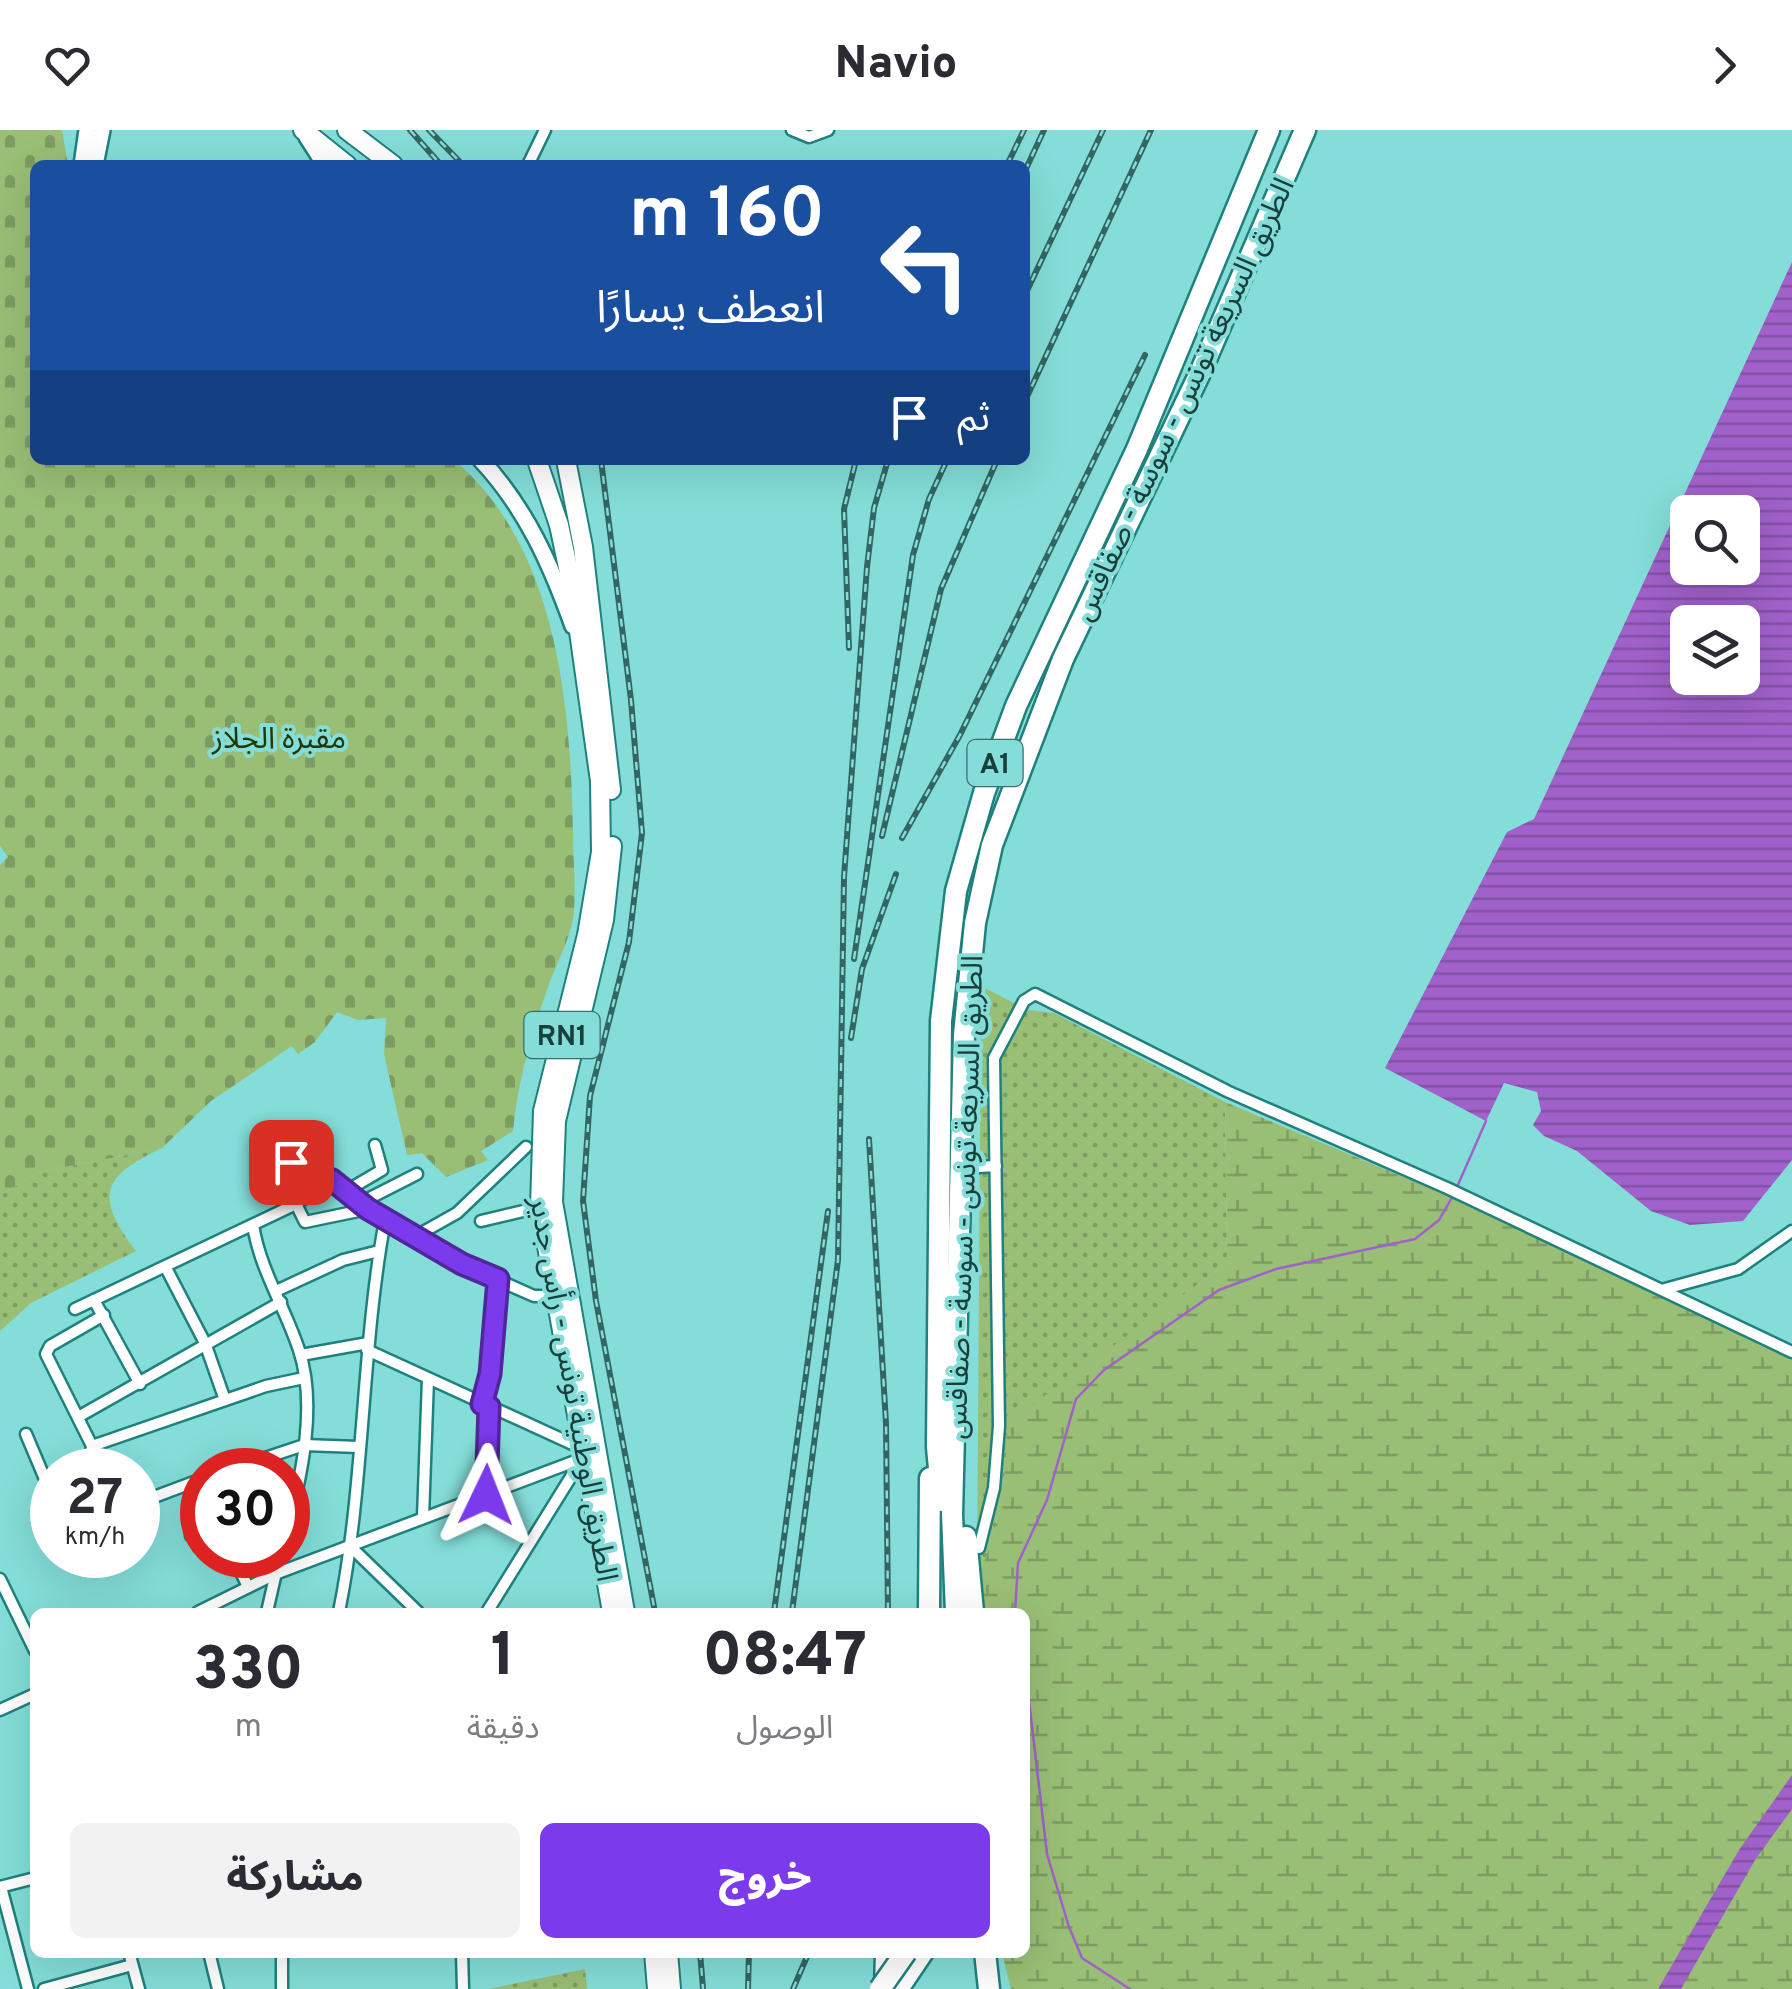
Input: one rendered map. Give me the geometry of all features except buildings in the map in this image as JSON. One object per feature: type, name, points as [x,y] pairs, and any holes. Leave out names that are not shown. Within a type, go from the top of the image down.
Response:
[{"type":"highway","points":[[1247,182],[1254,130]]},
{"type":"highway","name":"الطريق السريعة تونس - سوسة - صفاقس","points":[[944,1608],[941,1021],[956,891],[984,793],[1016,706],[1137,448],[1269,130]]},
{"type":"highway","name":"الطريق السريعة تونس - سوسة - صفاقس","points":[[956,1608],[946,1451],[963,1168],[964,1035],[973,940],[992,845],[1005,801],[1063,659],[1200,374],[1305,130]]},
{"type":"highway","points":[[929,1608],[928,1509],[946,1451]]},
{"type":"highway","points":[[946,1451],[972,1608]]},
{"type":"highway","points":[[883,1989],[886,1958]]},
{"type":"highway","points":[[883,1989],[902,1958]]},
{"type":"highway","points":[[898,1989],[919,1958]]},
{"type":"highway","points":[[986,1958],[989,1989]]},
{"type":"main road","points":[[83,160],[87,130]]},
{"type":"main road","points":[[96,160],[102,130]]},
{"type":"main road","points":[[303,130],[322,160]]},
{"type":"main road","points":[[303,130],[341,160]]},
{"type":"main road","points":[[347,130],[386,160]]},
{"type":"main road","points":[[485,465],[542,548],[582,648]]},
{"type":"main road","name":"الطريق الوطنية تونس - رأس جدير","points":[[539,465],[566,554],[582,648],[600,781],[601,852],[587,935],[544,1112],[540,1206],[554,1296],[624,1608]]},
{"type":"main road","name":"الطريق الوطنية تونس - رأس جدير","points":[[567,465],[593,623],[609,765],[612,857],[604,920],[556,1121],[553,1202],[611,1608]]},
{"type":"main road","points":[[654,1958],[657,1989]]},
{"type":"main road","points":[[668,1958],[671,1989]]},
{"type":"street","points":[[530,160],[545,130]]},
{"type":"street","points":[[792,130],[809,137],[828,130]]},
{"type":"street","points":[[979,1548],[994,1488],[998,1426],[995,1051],[1024,1000],[1035,994],[1229,1092],[1447,1188],[1792,1352]]},
{"type":"street","points":[[348,1190],[382,1170],[375,1146]]},
{"type":"street","points":[[416,1236],[456,1213],[526,1147]]},
{"type":"street","points":[[284,1157],[332,1180],[385,1220],[498,1279],[534,1296],[554,1296]]},
{"type":"street","points":[[963,1168],[996,1166]]},
{"type":"street","points":[[296,1204],[305,1222],[364,1206],[417,1174]]},
{"type":"street","points":[[76,1309],[296,1204],[332,1180]]},
{"type":"street","points":[[481,1221],[540,1206]]},
{"type":"street","points":[[341,1608],[352,1546],[367,1347],[385,1220]]},
{"type":"street","points":[[254,1225],[260,1257],[301,1355],[303,1448]]},
{"type":"street","points":[[1664,1290],[1738,1269],[1792,1231]]},
{"type":"street","points":[[78,1417],[140,1384],[329,1266],[379,1250]]},
{"type":"street","points":[[166,1268],[204,1344],[225,1400]]},
{"type":"street","points":[[486,1495],[486,1406],[498,1279]]},
{"type":"street","points":[[94,1300],[140,1384]]},
{"type":"street","points":[[104,1315],[50,1346],[46,1354],[92,1446],[225,1400],[304,1378]]},
{"type":"street","points":[[301,1355],[367,1347],[587,1453]]},
{"type":"street","points":[[423,1517],[428,1379]]},
{"type":"street","points":[[26,1434],[32,1448]]},
{"type":"street","points":[[295,1448],[359,1447]]},
{"type":"street","points":[[310,1561],[587,1453]]},
{"type":"street","points":[[490,1608],[587,1453]]},
{"type":"street","points":[[352,1546],[414,1608]]},
{"type":"street","points":[[244,1578],[248,1587]]},
{"type":"street","points":[[206,1608],[267,1578]]},
{"type":"street","points":[[268,1608],[274,1578]]},
{"type":"street","points":[[0,1579],[30,1640]]},
{"type":"street","points":[[0,1710],[30,1696]]},
{"type":"street","points":[[28,1989],[0,1887],[30,1879]]},
{"type":"street","points":[[210,1958],[218,1989]]},
{"type":"street","points":[[282,1958],[282,1989]]},
{"type":"street","points":[[462,1958],[463,1989]]},
{"type":"street","points":[[44,1989],[130,1959],[139,1989]]},
{"type":"green space","name":"مقبرة الجلاز","points":[[0,130],[62,130],[67,160],[30,160],[30,465],[459,465],[489,496],[516,537],[537,583],[562,683],[572,786],[575,902],[570,931],[530,1043],[513,1131],[481,1151],[488,1160],[446,1177],[422,1153],[407,1155],[384,1054],[386,1018],[358,1020],[337,1012],[315,1042],[298,1054],[292,1046],[211,1101],[162,1148],[39,1172],[0,1196],[0,865],[8,857],[0,846]]},
{"type":"green space","points":[[981,986],[1028,1010],[1054,1013],[1225,1102],[1227,1263],[1008,1423],[1001,1502],[977,1578]]},
{"type":"green space","points":[[1225,1102],[1444,1194],[1792,1355],[1792,1989],[1011,1989],[1003,1958],[1030,1958],[1030,1608],[985,1608],[977,1578],[1001,1502],[1007,1423],[1227,1263]]},
{"type":"green space","points":[[162,1148],[127,1168],[111,1189],[114,1215],[136,1251],[31,1303],[0,1331],[0,1196],[39,1172]]},
{"type":"green space","points":[[585,1969],[587,1989],[488,1989]]},
{"type":"shaded area","points":[[1792,262],[1792,1160],[1743,1221],[1690,1225],[1651,1211],[1577,1151],[1544,1136],[1533,1125],[1541,1111],[1537,1092],[1504,1083],[1486,1121],[1385,1068],[1507,832],[1534,819],[1670,525],[1670,585],[1760,585],[1760,495],[1684,495]]},
{"type":"shaded area","points":[[1792,1775],[1792,1809],[1755,1860],[1681,1989],[1658,1989],[1739,1850]]},
{"type":"waterway","points":[[1457,1187],[1486,1121]]},
{"type":"waterway","points":[[1015,1608],[1018,1563],[1047,1500],[1076,1399],[1104,1370],[1219,1290],[1276,1269],[1415,1239],[1439,1220],[1454,1194]]},
{"type":"waterway","points":[[1030,1710],[1047,1854],[1069,1927],[1082,1958],[1130,1989]]},
{"type":"railway","points":[[410,130],[437,160]]},
{"type":"railway","points":[[429,130],[458,160]]},
{"type":"railway","points":[[1009,160],[1024,130]]},
{"type":"railway","points":[[1030,160],[1044,130]]},
{"type":"railway","points":[[1030,284],[1103,130]]},
{"type":"railway","points":[[1030,390],[1151,130]]},
{"type":"railway","points":[[902,838],[960,735],[1145,355]]},
{"type":"railway","points":[[602,465],[631,700],[642,833],[629,942],[590,1096],[583,1201],[596,1301],[654,1608]]},
{"type":"railway","points":[[849,648],[844,509],[855,465]]},
{"type":"railway","points":[[793,1608],[838,1260],[844,877],[867,567],[874,508],[887,465]]},
{"type":"railway","points":[[854,959],[913,555],[929,499],[945,465]]},
{"type":"railway","points":[[882,836],[941,589],[995,465]]},
{"type":"railway","points":[[851,1038],[862,969],[896,874]]},
{"type":"railway","points":[[869,1139],[886,1423],[888,1608]]},
{"type":"railway","points":[[775,1608],[828,1211]]},
{"type":"railway","points":[[700,1958],[703,1989]]},
{"type":"railway","points":[[748,1989],[749,1958]]},
{"type":"railway","points":[[793,1989],[806,1958]]},
{"type":"route","points":[[291,1162],[332,1180],[385,1220],[462,1264],[498,1279],[490,1374],[482,1404],[489,1407],[486,1495]]}]
